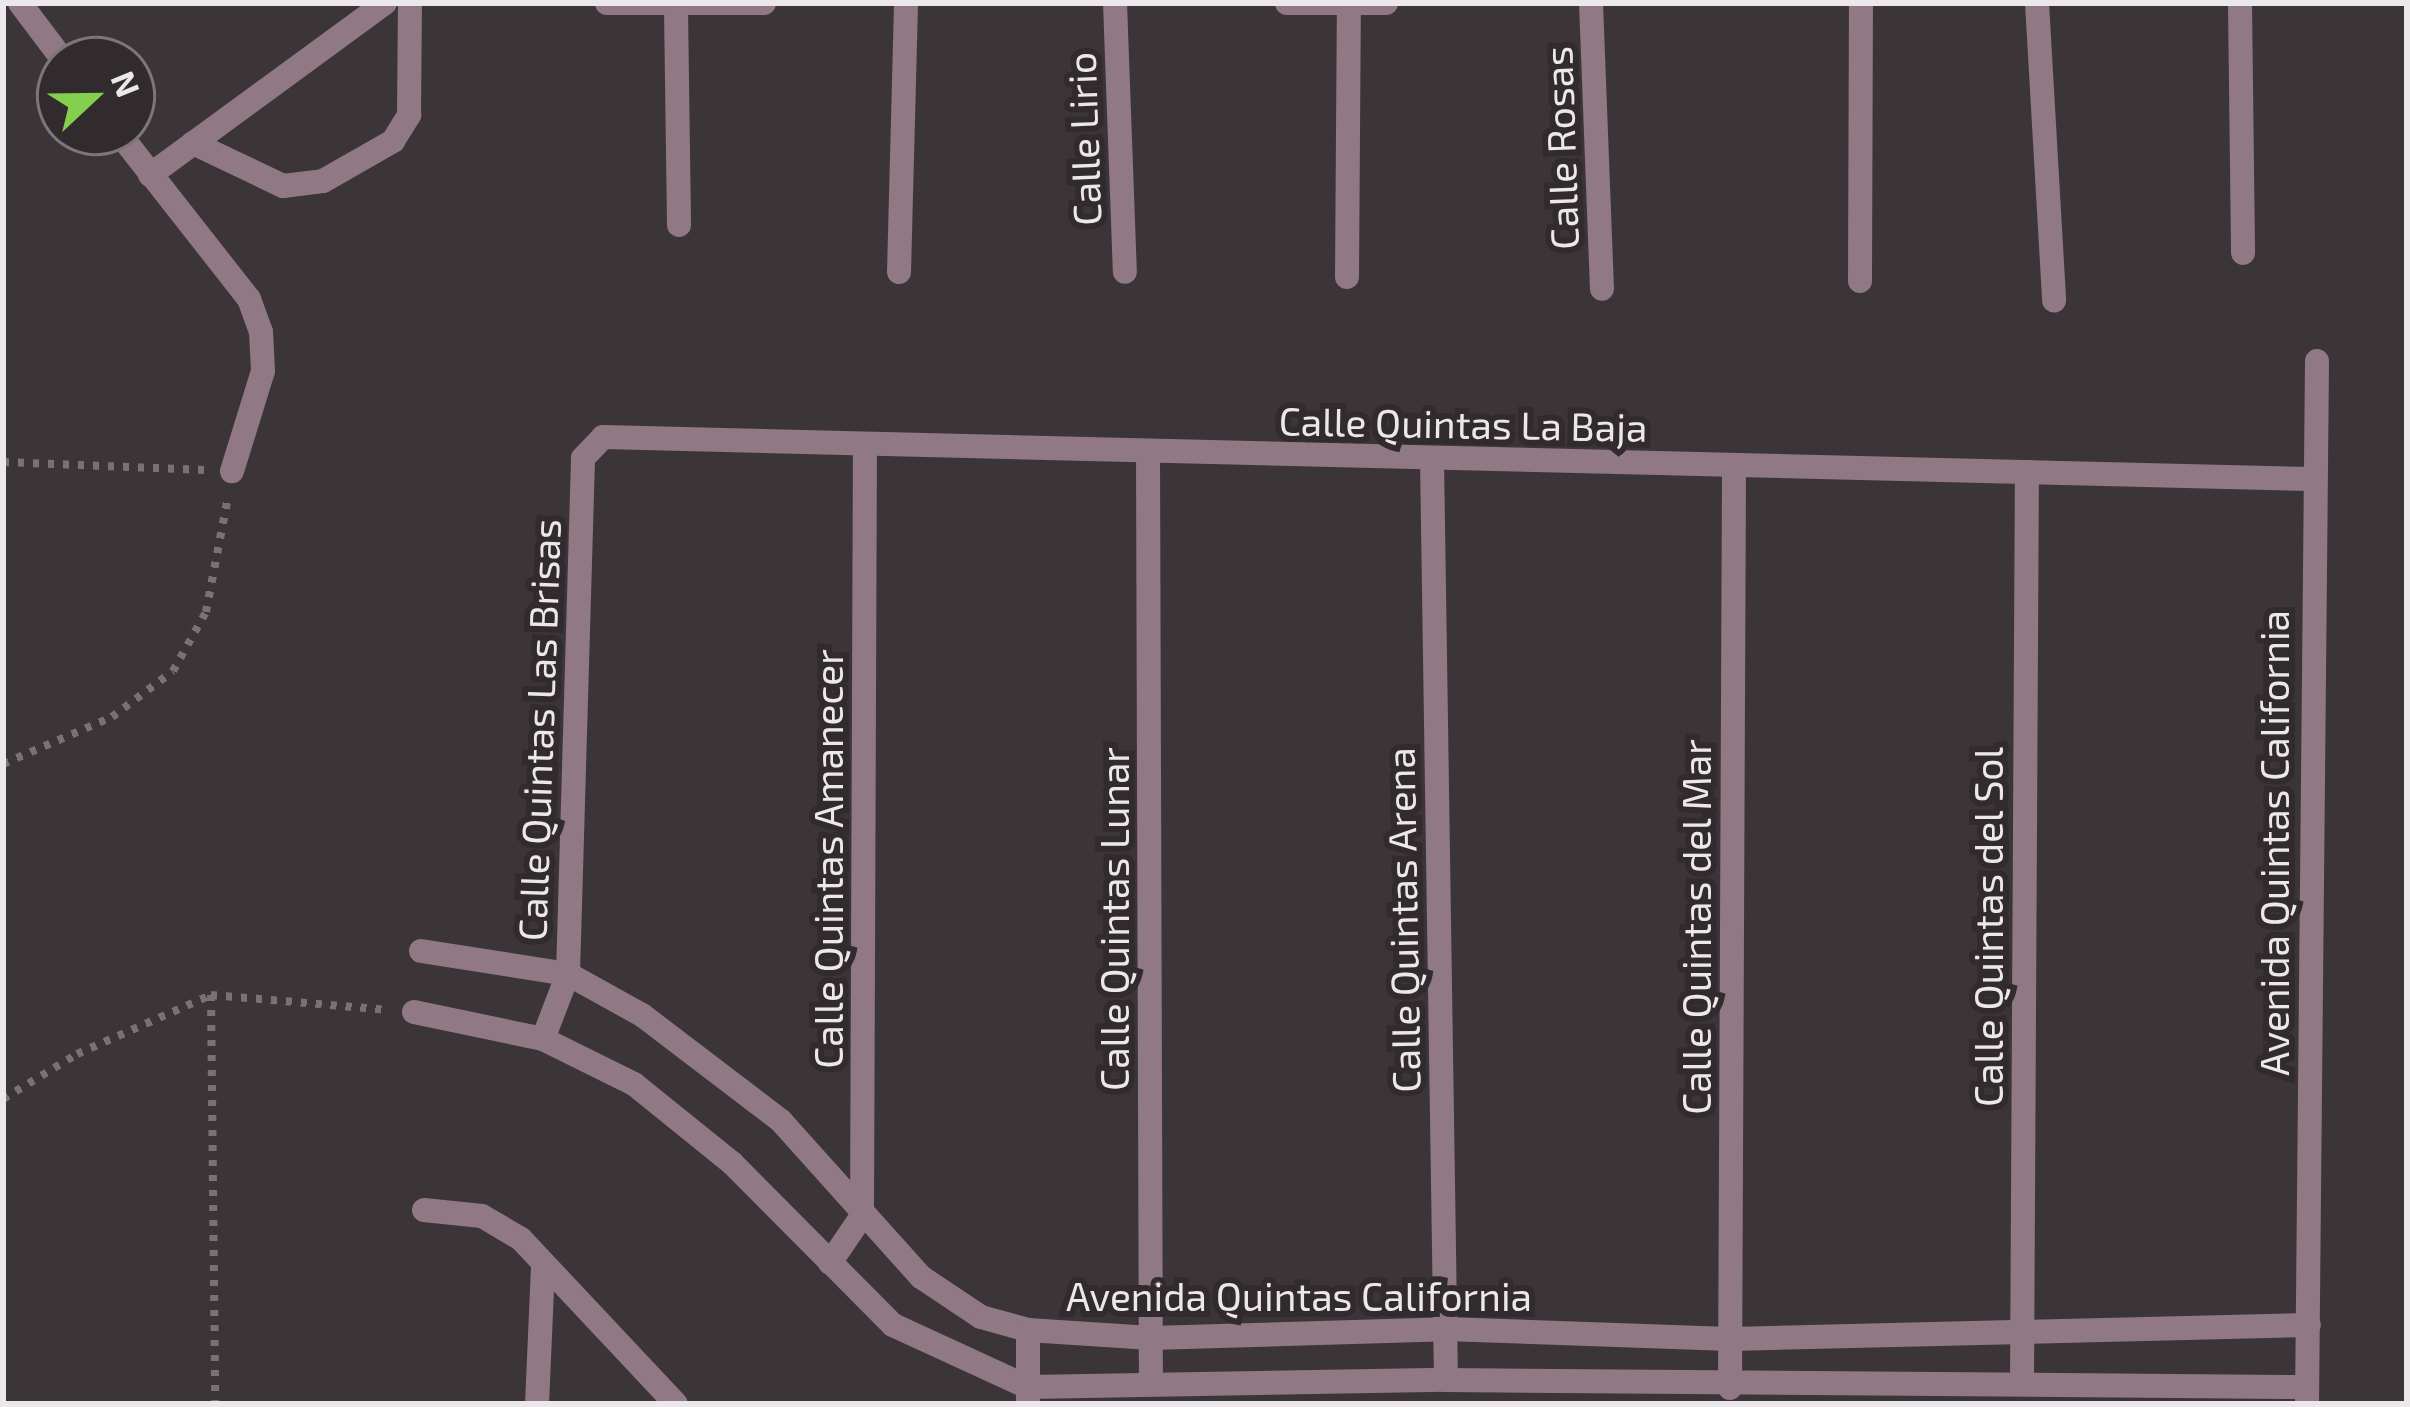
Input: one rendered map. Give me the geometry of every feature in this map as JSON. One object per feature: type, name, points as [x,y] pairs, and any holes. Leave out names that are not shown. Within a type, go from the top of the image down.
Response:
[{"type":"street","points":[[20,3],[45,36]]},
{"type":"street","points":[[150,175],[385,3]]},
{"type":"street","points":[[193,142],[284,186],[323,181],[393,141],[409,115],[410,3]]},
{"type":"street","points":[[607,3],[676,8],[764,3]]},
{"type":"street","points":[[898,272],[906,3]]},
{"type":"street","name":"Calle Lirio","points":[[1115,3],[1125,272]]},
{"type":"street","points":[[1287,3],[1385,3]]},
{"type":"street","name":"Calle Rosas","points":[[1591,3],[1603,289]]},
{"type":"street","points":[[1860,281],[1861,3]]},
{"type":"street","points":[[2037,3],[2054,301]]},
{"type":"street","points":[[2240,3],[2243,253]]},
{"type":"street","points":[[1347,278],[1349,4]]},
{"type":"street","points":[[676,8],[680,225]]},
{"type":"street","points":[[136,156],[249,299],[261,332],[263,370],[232,471]]},
{"type":"street","name":"Avenida Quintas California","points":[[414,1012],[543,1039],[634,1084],[732,1163],[893,1324],[1028,1395],[1151,1384],[1446,1380],[1730,1388],[2022,1382],[2154,1394],[2307,1395],[2312,479],[2318,361]]},
{"type":"street","name":"Calle Quintas La Baja","points":[[613,434],[865,446],[2312,479]]},
{"type":"street","name":"Calle Quintas Las Brisas","points":[[543,1039],[568,974],[583,458],[613,434]]},
{"type":"street","name":"Calle Quintas Amanecer","points":[[862,1216],[865,446]]},
{"type":"street","name":"Calle Quintas Lunar","points":[[1148,453],[1151,1384]]},
{"type":"street","name":"Calle Quintas Arena","points":[[1432,459],[1446,1380]]},
{"type":"street","name":"Calle Quintas del Mar","points":[[1730,1388],[1734,466]]},
{"type":"street","name":"Calle Quintas del Sol","points":[[2022,1382],[2026,472]]},
{"type":"street","name":"Avenida Quintas California","points":[[421,951],[568,974],[712,1062],[781,1121],[921,1277],[981,1317],[1028,1330],[1151,1338],[1446,1329],[1730,1339],[2022,1328],[2309,1325]]},
{"type":"street","points":[[424,1210],[482,1216],[521,1239],[676,1404]]},
{"type":"street","points":[[830,1263],[862,1216]]},
{"type":"street","points":[[537,1404],[543,1267]]},
{"type":"street","points":[[1028,1330],[1028,1395]]},
{"type":"path","points":[[3,462],[232,471],[206,612],[173,671],[112,717],[3,764]]},
{"type":"path","points":[[3,1099],[77,1054],[211,995],[414,1012]]},
{"type":"path","points":[[211,995],[214,1404]]}]
